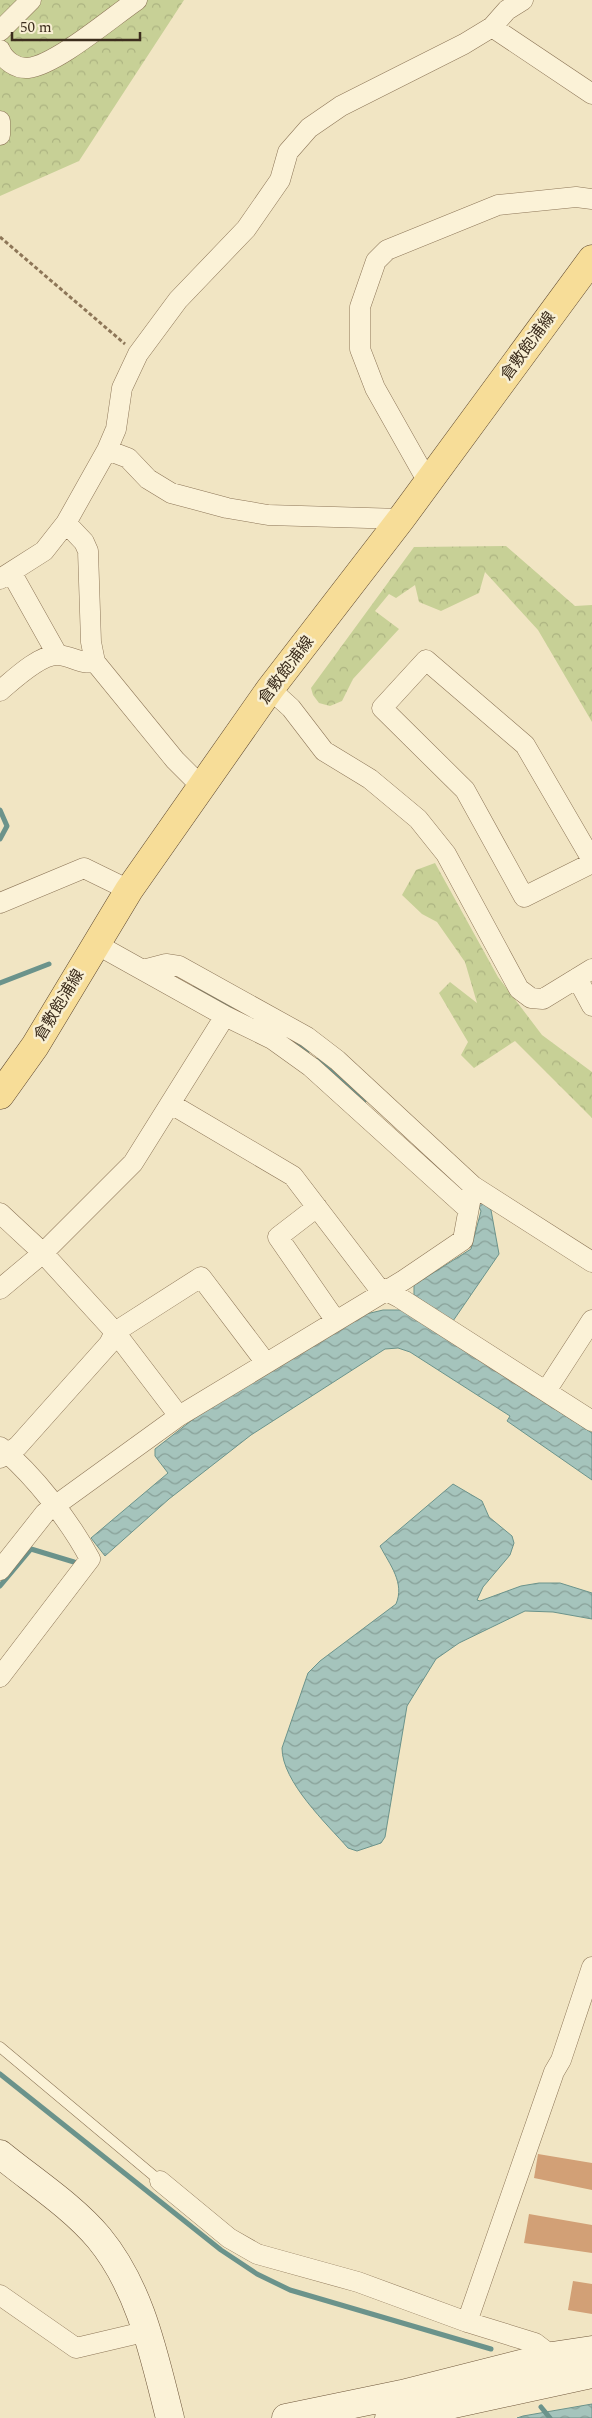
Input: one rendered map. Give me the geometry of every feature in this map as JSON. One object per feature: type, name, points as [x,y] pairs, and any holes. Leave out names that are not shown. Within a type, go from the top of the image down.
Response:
[{"type":"main road","name":"倉敷飽浦線","points":[[0,1096],[35,1046],[129,890],[270,689],[401,519],[592,259]]},
{"type":"street","points":[[0,31],[31,0]]},
{"type":"street","points":[[2,59],[25,69],[37,66],[56,57],[137,0]]},
{"type":"street","points":[[96,662],[88,664],[57,654],[5,575],[44,552],[66,523],[107,450],[116,429],[122,388],[138,354],[178,300],[246,229],[280,180],[288,152],[309,128],[341,106],[464,44],[492,27],[507,10],[523,0]]},
{"type":"street","points":[[492,27],[592,94]]},
{"type":"street","points":[[0,122],[0,135]]},
{"type":"street","points":[[428,482],[375,388],[360,349],[360,307],[376,261],[387,250],[498,205],[576,197],[592,199]]},
{"type":"street","points":[[107,450],[128,458],[148,480],[171,493],[227,508],[268,515],[401,519]]},
{"type":"street","points":[[66,523],[84,542],[88,551],[91,642],[96,662],[175,760],[202,787]]},
{"type":"street","points":[[0,691],[31,664],[57,654]]},
{"type":"street","points":[[426,660],[526,745],[592,862],[524,898],[465,790],[382,708],[426,660]]},
{"type":"street","points":[[270,689],[291,708],[324,751],[370,779],[418,819],[446,854],[520,989],[525,994],[543,999],[584,974],[592,1006]]},
{"type":"street","points":[[0,903],[84,868],[129,890]]},
{"type":"street","points":[[96,944],[225,1016],[272,1039],[311,1068],[470,1198],[592,1262]]},
{"type":"street","points":[[143,970],[166,964],[179,966],[307,1038],[337,1060],[470,1198]]},
{"type":"street","points":[[0,1288],[43,1253],[134,1163],[225,1016]]},
{"type":"street","points":[[171,1104],[293,1176],[377,1286],[400,1298],[592,1421]]},
{"type":"street","points":[[0,1570],[45,1513],[179,1416],[386,1291],[463,1240],[470,1198]]},
{"type":"street","points":[[317,1207],[278,1237],[336,1321]]},
{"type":"street","points":[[0,1213],[43,1253],[115,1332],[179,1416]]},
{"type":"street","points":[[0,1677],[87,1552],[54,1506],[3,1453],[109,1344],[115,1332],[202,1277],[266,1363]]},
{"type":"street","points":[[546,1391],[592,1320]]},
{"type":"street","points":[[467,2322],[554,2072],[562,2060],[592,1967]]},
{"type":"street","points":[[0,2154],[75,2215],[98,2237],[127,2280],[148,2331],[170,2418]]},
{"type":"street","points":[[160,2181],[229,2238],[257,2254],[358,2282],[467,2322],[535,2343],[558,2367]]},
{"type":"street","points":[[0,2295],[76,2348],[148,2331]]},
{"type":"street","points":[[389,2418],[558,2367],[592,2350]]},
{"type":"street","points":[[286,2418],[402,2394],[558,2367],[592,2374]]},
{"type":"lane","points":[[0,2047],[160,2181]]},
{"type":"path","points":[[0,237],[138,354]]},
{"type":"green space","points":[[0,0],[184,0],[79,161],[0,196]]},
{"type":"green space","points":[[506,546],[575,606],[592,605],[592,722],[538,630],[485,572],[479,593],[441,611],[419,602],[415,585],[396,598],[389,594],[375,611],[399,629],[353,679],[342,701],[330,706],[319,703],[313,695],[311,688],[414,547]]},
{"type":"green space","points":[[435,863],[498,977],[542,1035],[592,1072],[592,1118],[515,1041],[474,1068],[461,1055],[468,1042],[439,993],[450,982],[477,1003],[465,962],[437,922],[422,914],[402,895],[416,870]]},
{"type":"water","points":[[481,1201],[491,1210],[499,1254],[453,1321],[414,1295],[414,1285],[471,1249],[481,1211],[478,1205]]},
{"type":"water","points":[[383,1310],[401,1310],[410,1315],[592,1433],[592,1480],[507,1421],[510,1416],[410,1352],[398,1348],[385,1349],[251,1435],[169,1499],[105,1556],[91,1538],[168,1473],[155,1456],[155,1449],[196,1417],[362,1315]]},
{"type":"water","points":[[453,1484],[482,1501],[489,1517],[512,1536],[514,1543],[510,1555],[483,1587],[477,1600],[480,1601],[521,1586],[539,1583],[560,1583],[592,1593],[592,1619],[553,1612],[525,1611],[459,1643],[436,1659],[407,1706],[385,1837],[381,1843],[357,1851],[348,1848],[307,1802],[289,1775],[282,1748],[308,1673],[320,1661],[396,1604],[399,1589],[398,1581],[380,1546]]},
{"type":"water","points":[[592,2404],[592,2418],[517,2418],[523,2416]]},
{"type":"building","points":[[538,2154],[592,2163],[592,2190],[534,2178]]},
{"type":"building","points":[[529,2214],[592,2225],[592,2253],[524,2243]]},
{"type":"building","points":[[573,2281],[592,2284],[592,2314],[568,2310]]},
{"type":"waterway","points":[[0,810],[7,826],[0,839]]},
{"type":"waterway","points":[[0,983],[49,964]]},
{"type":"waterway","points":[[195,988],[232,1007]]},
{"type":"waterway","points":[[292,1041],[307,1052]]},
{"type":"waterway","points":[[318,1060],[364,1101]]},
{"type":"waterway","points":[[0,1586],[31,1549],[74,1562]]},
{"type":"waterway","points":[[0,2074],[221,2250],[257,2274],[290,2290],[491,2349]]},
{"type":"waterway","points":[[541,2407],[550,2418]]}]
